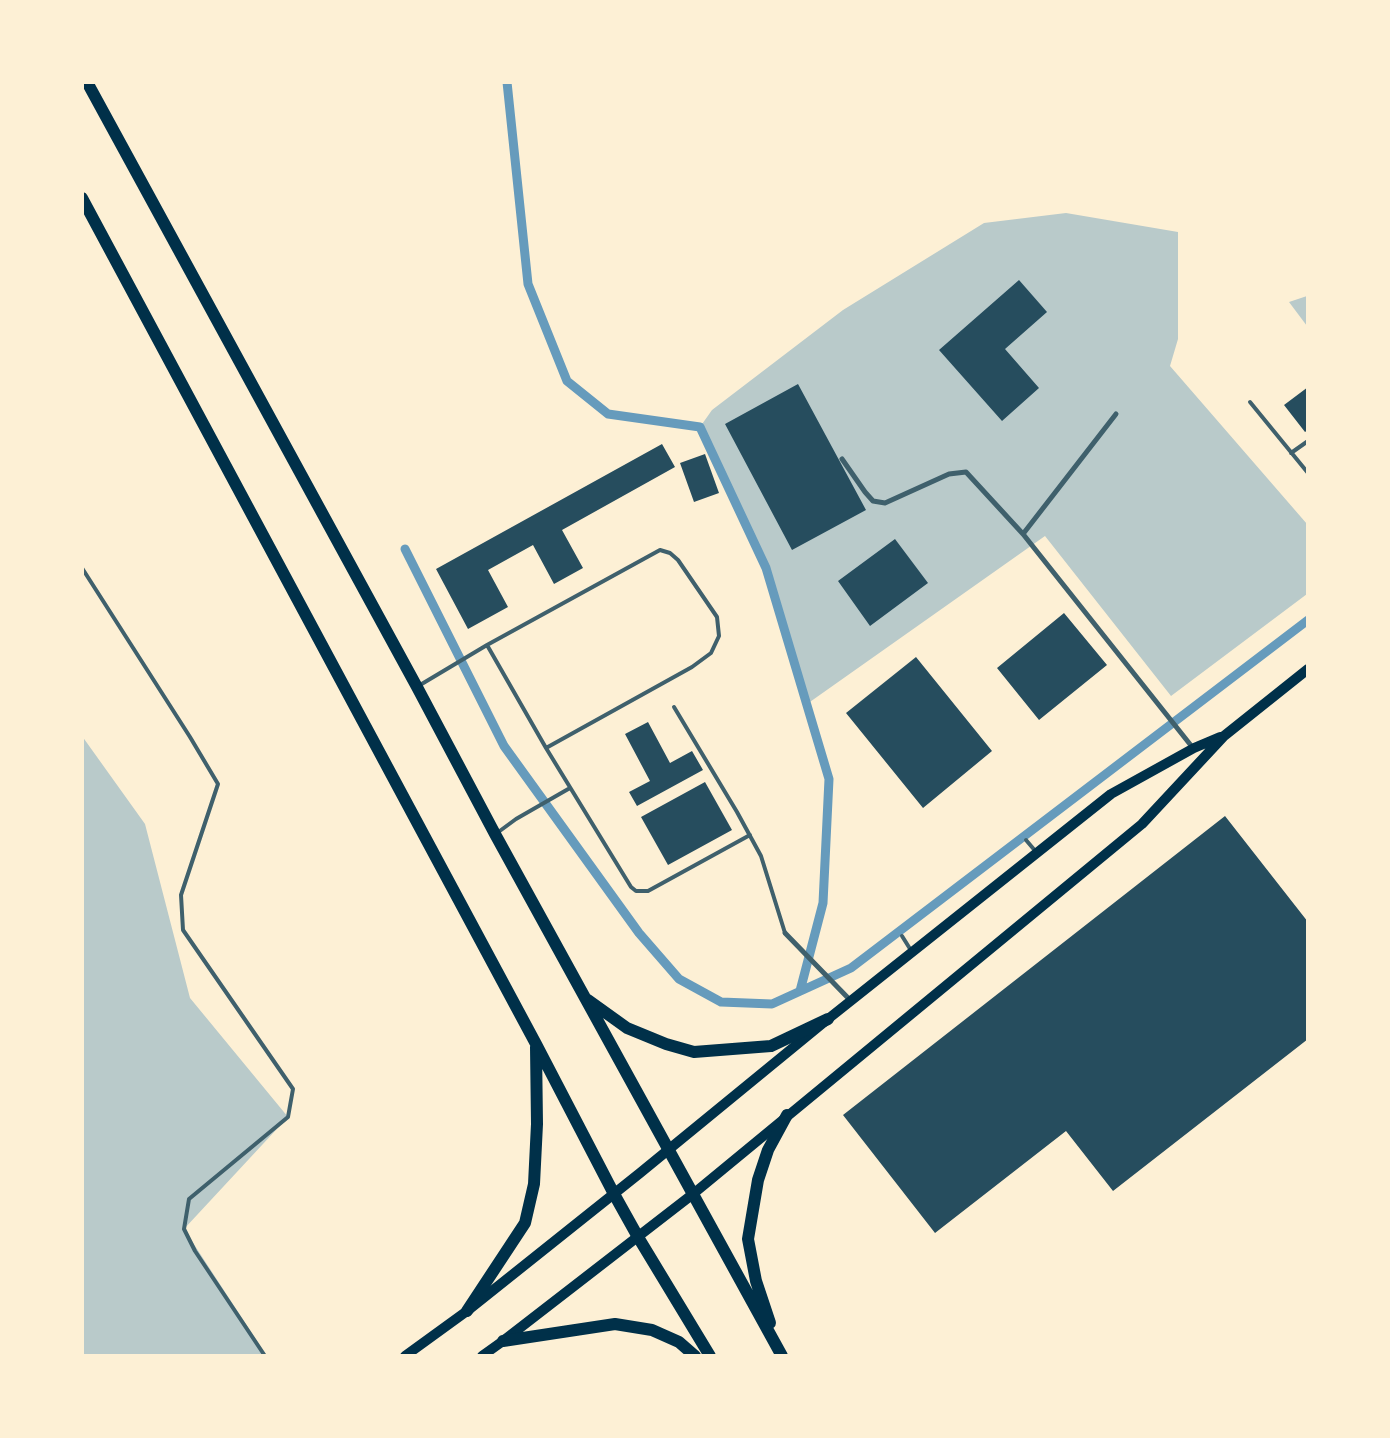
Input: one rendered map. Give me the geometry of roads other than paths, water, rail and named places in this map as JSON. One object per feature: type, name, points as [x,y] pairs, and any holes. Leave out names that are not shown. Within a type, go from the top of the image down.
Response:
[{"type":"main road","points":[[87,82],[417,687],[495,834],[781,1354]]},
{"type":"main road","points":[[82,198],[536,1044],[614,1194],[710,1356]]},
{"type":"main road","points":[[482,1356],[693,1194],[1142,824],[1224,736],[1308,669]]},
{"type":"main road","points":[[406,1356],[467,1311],[614,1194],[828,1019],[1112,794],[1194,748],[1224,736]]},
{"type":"main road","points":[[584,997],[627,1028],[666,1044],[694,1052],[771,1046],[828,1019]]},
{"type":"main road","points":[[467,1311],[525,1223],[534,1184],[537,1124],[536,1044]]},
{"type":"main road","points":[[781,1354],[756,1281],[748,1239],[758,1180],[768,1150],[787,1115]]},
{"type":"main road","points":[[503,1341],[615,1324],[652,1330],[679,1342],[695,1356]]},
{"type":"street","points":[[1023,534],[1116,414]]},
{"type":"street","points":[[842,459],[873,501],[885,503],[949,474],[966,472],[1023,534],[1194,748]]},
{"type":"street","points":[[785,933],[851,1001]]},
{"type":"lane","points":[[1250,402],[1308,473]]},
{"type":"lane","points":[[1291,453],[1308,441]]},
{"type":"lane","points":[[417,687],[487,645],[660,550],[670,553],[678,560],[717,617],[718,636],[711,653],[692,667],[546,748]]},
{"type":"lane","points":[[82,568],[190,736],[218,784],[181,895],[183,930],[293,1089],[288,1117],[189,1199],[184,1229],[195,1251],[265,1356]]},
{"type":"lane","points":[[487,645],[570,788],[631,887],[636,891],[648,891],[750,835]]},
{"type":"lane","points":[[674,707],[761,856],[785,933]]},
{"type":"lane","points":[[495,834],[516,819],[570,788]]},
{"type":"lane","points":[[1026,840],[1037,853]]},
{"type":"lane","points":[[902,936],[912,952]]},
{"type":"waterway","points":[[507,82],[528,284],[567,381],[608,414],[700,427],[766,568],[829,779],[823,903],[800,991]]},
{"type":"waterway","points":[[405,549],[504,746],[639,933],[679,979],[721,1002],[772,1004],[851,968],[1308,620]]}]
